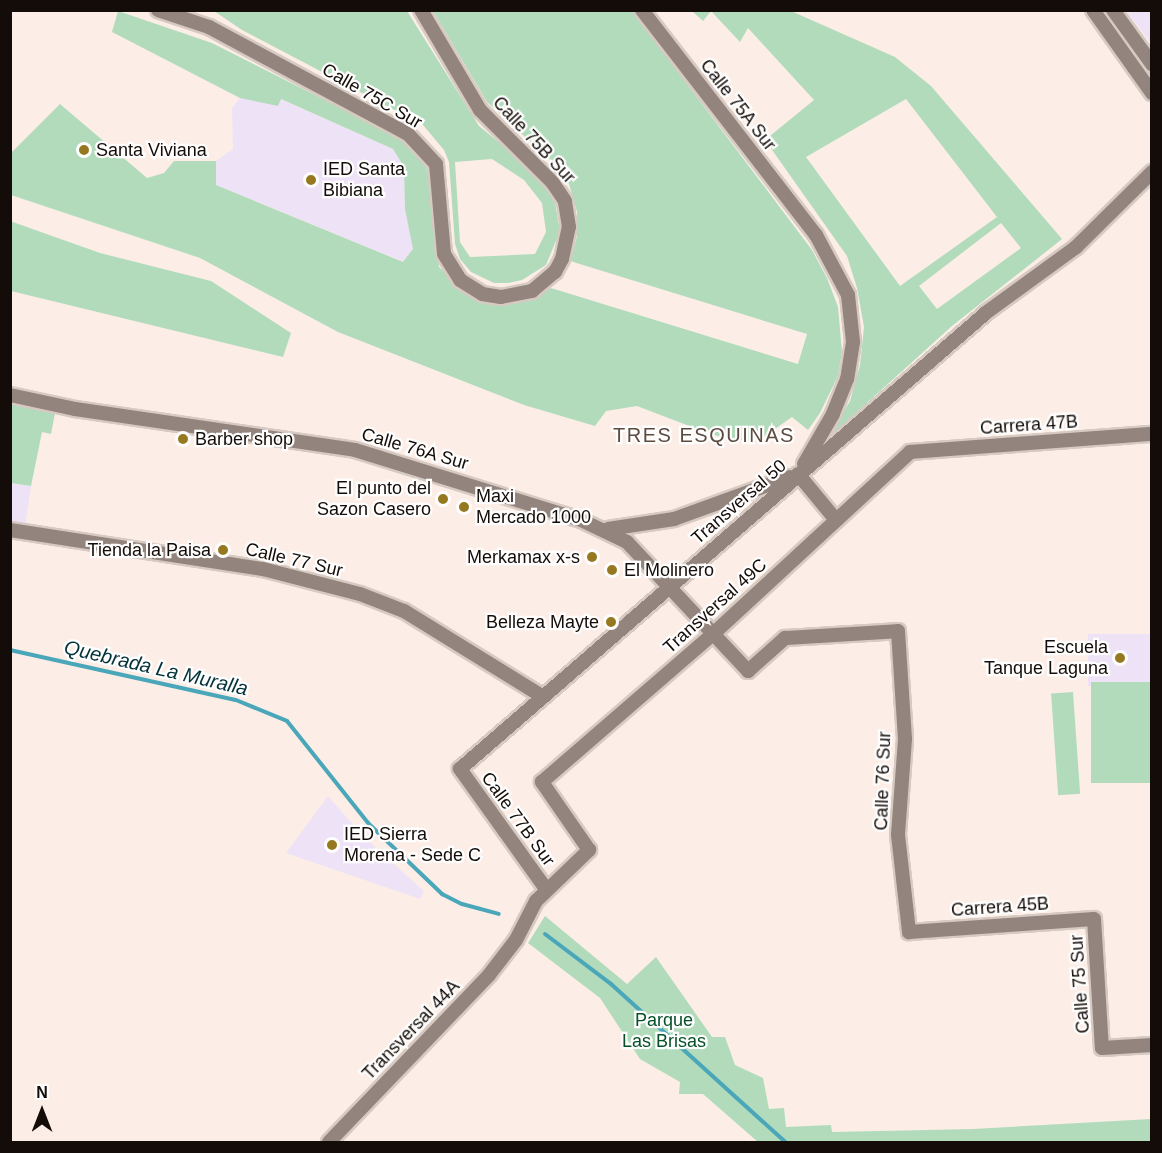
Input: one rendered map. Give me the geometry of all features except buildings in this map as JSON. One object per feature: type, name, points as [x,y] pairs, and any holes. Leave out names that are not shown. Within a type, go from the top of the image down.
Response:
[{"type":"street","name":"Calle 75C Sur","points":[[158,10],[208,27],[367,111],[420,144],[436,164],[444,254],[460,280]]},
{"type":"street","name":"Calle 75B Sur","points":[[421,10],[480,110],[554,183],[566,201],[569,214],[567,240],[555,272],[542,286],[522,295],[501,297],[482,294],[460,280]]},
{"type":"street","name":"Calle 75A Sur","points":[[642,10],[806,221],[828,253],[848,295],[853,342],[841,397],[798,474]]},
{"type":"street","points":[[1093,10],[1152,93]]},
{"type":"street","points":[[1113,10],[1152,64]]},
{"type":"street","name":"Transversal 50","points":[[460,770],[987,312],[1076,247],[1152,172]]},
{"type":"street","name":"Calle 76A Sur","points":[[10,395],[75,409],[355,450],[537,504],[603,529],[627,542],[748,671]]},
{"type":"street","name":"Carrera 47B","points":[[910,452],[1152,434]]},
{"type":"street","name":"Transversal 49C","points":[[589,850],[542,783],[713,634],[910,452]]},
{"type":"street","points":[[603,529],[674,519],[798,474],[836,520]]},
{"type":"street","name":"Calle 77 Sur","points":[[10,530],[264,569],[360,594],[404,610],[543,697]]},
{"type":"street","name":"Calle 76 Sur","points":[[748,671],[785,638],[898,631],[904,739],[899,845],[909,932]]},
{"type":"street","name":"Calle 77B Sur","points":[[460,770],[546,889]]},
{"type":"street","name":"Transversal 44A","points":[[329,1143],[489,975],[516,940],[529,912],[546,889],[589,850]]},
{"type":"street","name":"Carrera 45B","points":[[909,932],[1094,919]]},
{"type":"street","name":"Calle 75 Sur","points":[[1094,919],[1102,1048],[1152,1045]]},
{"type":"shaded area","points":[[1126,11],[1151,11],[1151,43]]},
{"type":"shaded area","name":"IED Santa Bibiana","points":[[242,95],[278,106],[280,99],[393,149],[404,167],[405,209],[414,249],[404,262],[216,185],[216,161],[233,149],[232,108]]},
{"type":"shaded area","points":[[10,483],[31,486],[25,527],[11,525]]},
{"type":"shaded area","name":"Escuela Tanque Laguna","points":[[1088,634],[1151,634],[1151,686],[1088,686]]},
{"type":"shaded area","name":"IED Sierra Morena - Sede C","points":[[328,796],[364,837],[424,891],[420,899],[286,853]]},
{"type":"green space","points":[[118,11],[212,43],[412,144],[429,173],[439,267],[469,294],[485,300],[538,294],[551,288],[798,364],[807,334],[570,261],[577,236],[577,212],[569,184],[556,165],[487,102],[433,11],[632,11],[812,250],[827,278],[838,307],[842,352],[838,376],[820,413],[808,430],[792,417],[762,438],[742,440],[713,435],[637,406],[606,411],[595,426],[524,405],[338,332],[200,258],[11,195],[11,153],[60,104],[147,178],[164,173],[174,161],[216,161],[216,185],[403,262],[413,249],[405,209],[404,167],[393,149],[281,99],[278,106],[240,98],[112,32]]},
{"type":"green space","points":[[214,11],[407,11],[479,126],[546,181],[554,196],[560,231],[546,265],[522,280],[508,283],[494,283],[471,272],[460,259],[455,244],[449,162],[444,150],[423,125],[242,30]],"holes":[[[492,159],[524,180],[542,203],[546,232],[535,254],[470,257],[460,242],[455,162]]]},
{"type":"green space","points":[[692,11],[711,11],[703,21]]},
{"type":"green space","points":[[711,11],[791,11],[895,57],[931,86],[1062,239],[952,326],[826,440],[850,401],[860,365],[864,327],[857,288],[847,256],[765,140],[814,100],[748,28],[740,42]],"holes":[[[906,99],[997,217],[900,286],[806,157]],[[1001,223],[1021,248],[937,309],[919,286]]]},
{"type":"green space","points":[[10,221],[100,253],[211,281],[291,333],[283,357],[11,291]]},
{"type":"green space","points":[[10,399],[56,408],[51,434],[42,432],[31,486],[11,483]]},
{"type":"green space","points":[[1091,682],[1151,682],[1151,783],[1091,783]]},
{"type":"green space","points":[[1073,692],[1080,794],[1058,795],[1051,694]]},
{"type":"green space","name":"Parque Las Brisas","points":[[545,916],[627,984],[656,957],[712,1037],[725,1037],[735,1065],[763,1078],[769,1109],[784,1108],[786,1127],[831,1125],[832,1132],[973,1129],[1151,1119],[1151,1142],[758,1142],[703,1094],[679,1094],[680,1082],[640,1059],[600,998],[528,943]]},
{"type":"waterway","name":"Quebrada La Muralla","points":[[10,650],[236,700],[287,721],[368,823],[442,894],[462,904],[499,914]]},
{"type":"waterway","name":"Quebrada La Muralla","points":[[545,934],[611,984],[785,1142]]},
{"type":"place","name":"Santa Viviana","points":[[84,150]]},
{"type":"place","name":"IED Santa Bibiana","points":[[311,180]]},
{"type":"place","name":"Barber shop","points":[[183,439]]},
{"type":"place","name":"El punto del Sazon Casero","points":[[443,499]]},
{"type":"place","name":"Maxi Mercado 1000","points":[[464,507]]},
{"type":"place","name":"Tienda la Paisa","points":[[223,550]]},
{"type":"place","name":"Merkamax x-s","points":[[592,557]]},
{"type":"place","name":"El Molinero","points":[[612,570]]},
{"type":"place","name":"Belleza Mayte","points":[[611,622]]},
{"type":"place","name":"Escuela Tanque Laguna","points":[[1120,658]]},
{"type":"place","name":"IED Sierra Morena - Sede C","points":[[332,845]]},
{"type":"district","name":"TRES ESQUINAS","points":[[704,435]]}]
